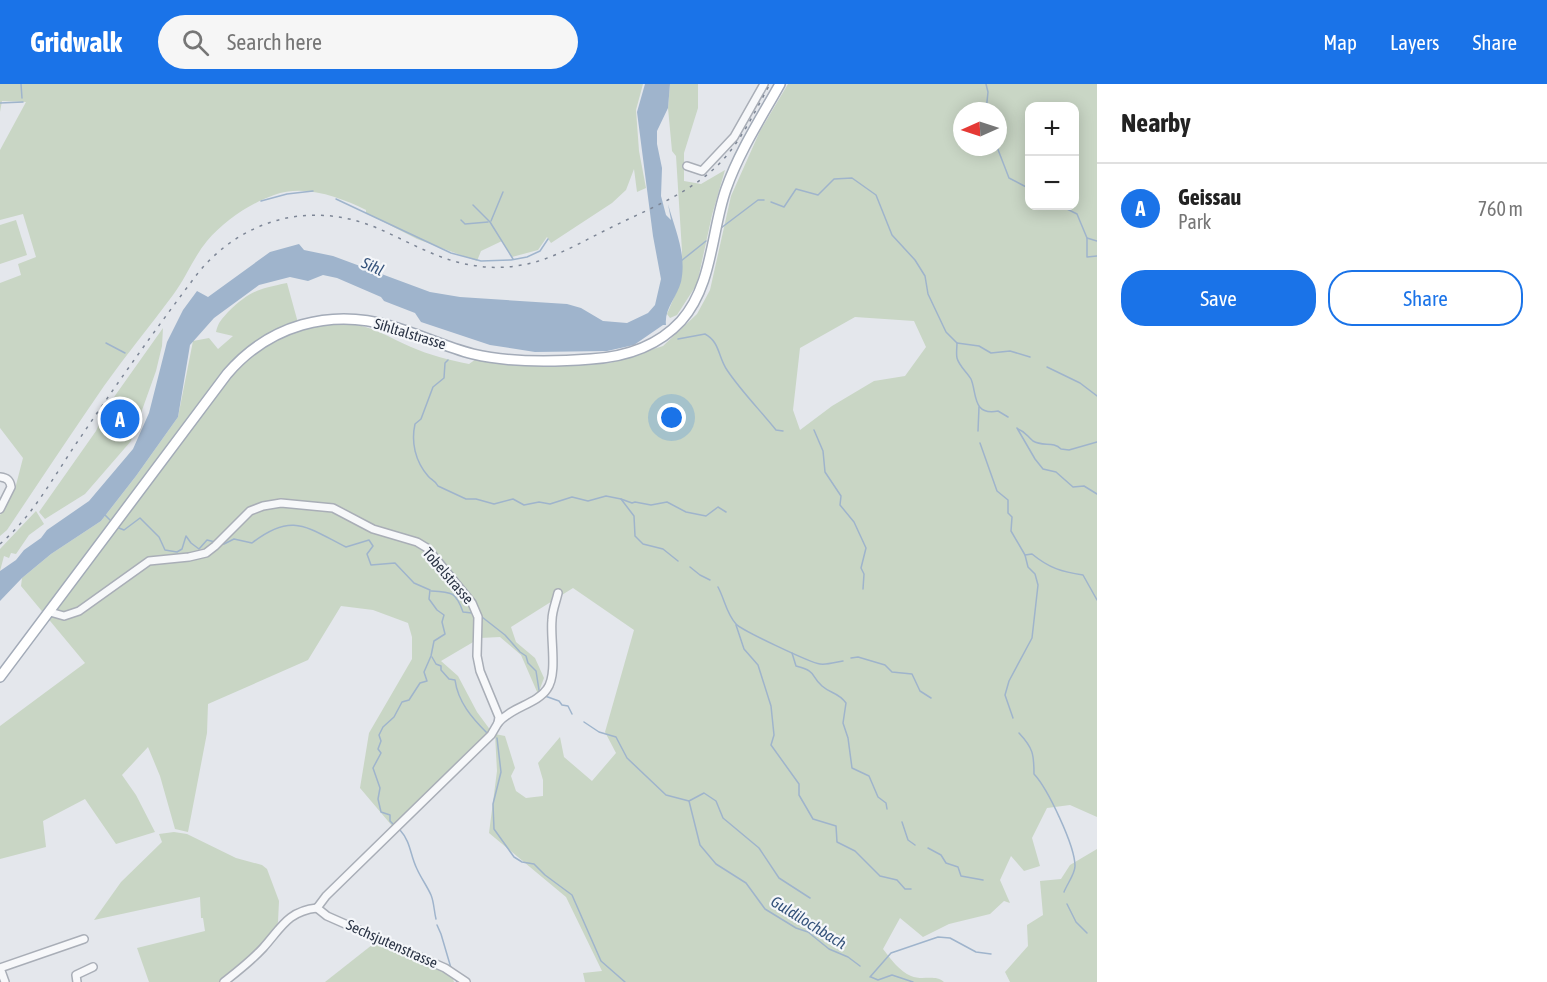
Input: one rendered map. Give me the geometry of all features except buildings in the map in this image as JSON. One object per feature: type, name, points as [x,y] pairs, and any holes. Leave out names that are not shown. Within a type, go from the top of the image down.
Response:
[{"type":"main road","name":"Sihltalstrasse","points":[[0,677],[227,374],[256,347],[285,330],[322,320],[363,320],[391,326],[474,354],[499,359],[535,360],[617,356],[642,349],[665,336],[683,318],[697,296],[706,272],[728,183],[743,150],[780,84]]},
{"type":"street","points":[[687,166],[702,171],[734,137],[764,84]]},
{"type":"street","points":[[0,477],[6,478],[12,487],[0,509]]},
{"type":"street","name":"Tobelstrasse","points":[[50,612],[59,616],[73,614],[149,561],[206,553],[250,511],[263,506],[281,503],[333,508],[373,529],[417,542],[434,555],[477,609],[477,656],[480,671],[496,705],[498,723]]},
{"type":"street","points":[[224,982],[246,965],[279,928],[296,913],[317,908],[332,890],[491,735],[498,723],[511,711],[541,695],[551,683],[552,619],[558,593]]},
{"type":"street","points":[[496,705],[501,710],[511,711]]},
{"type":"street","name":"Sechsjutenstrasse","points":[[317,908],[327,916],[445,968],[466,982]]},
{"type":"street","points":[[5,982],[0,968],[84,939]]},
{"type":"street","points":[[77,982],[76,975],[93,967]]},
{"type":"green space","points":[[0,84],[643,84],[636,110],[639,151],[646,188],[637,192],[634,169],[626,190],[612,203],[551,243],[547,237],[538,250],[512,257],[502,241],[481,251],[477,261],[417,239],[366,213],[366,210],[322,194],[310,191],[286,192],[255,203],[229,220],[207,241],[178,288],[104,386],[7,530],[0,536],[0,515],[16,485],[23,458],[0,428],[0,283],[21,275],[18,264],[36,257],[23,214],[0,220],[0,150],[26,102],[2,101],[0,112]]},
{"type":"green space","points":[[670,84],[698,84],[698,108],[684,153],[684,181],[701,184],[725,170],[712,215],[697,284],[677,315],[670,318],[667,314],[681,281],[682,251],[676,156],[672,151],[668,108]]},
{"type":"green space","points":[[788,84],[1097,84],[1097,817],[1070,805],[1047,808],[1032,838],[1040,866],[1024,871],[1011,856],[1000,880],[1010,903],[1004,901],[990,914],[949,924],[923,937],[900,918],[883,949],[907,974],[915,977],[937,978],[944,982],[585,982],[583,973],[602,971],[566,897],[489,833],[497,771],[495,734],[505,736],[515,768],[511,776],[516,791],[526,798],[543,796],[543,780],[538,763],[560,737],[564,757],[592,781],[616,753],[605,732],[634,630],[573,588],[511,627],[516,642],[535,658],[544,678],[538,694],[521,655],[500,637],[480,638],[441,661],[458,676],[477,712],[491,731],[393,827],[360,788],[369,733],[412,659],[412,637],[408,623],[373,610],[341,606],[308,660],[208,704],[207,733],[188,832],[175,829],[160,776],[148,747],[122,775],[136,795],[155,832],[116,844],[85,799],[43,821],[46,847],[0,859],[0,726],[85,663],[21,586],[22,578],[51,554],[101,521],[136,476],[178,417],[193,341],[209,338],[218,349],[233,336],[216,332],[219,323],[228,312],[242,299],[255,292],[287,283],[300,330],[331,324],[358,325],[425,352],[469,364],[476,359],[519,366],[610,363],[663,346],[697,314],[710,290],[731,196],[760,131]],"holes":[[[855,317],[914,321],[926,347],[905,376],[874,381],[832,406],[800,430],[793,410],[800,348]]]},
{"type":"green space","points":[[16,220],[27,255],[0,264],[0,225]]},
{"type":"green space","points":[[163,328],[162,346],[156,371],[131,441],[85,494],[45,519],[39,512],[96,431],[107,407]]},
{"type":"green space","points":[[36,511],[44,524],[29,535],[16,554],[11,553],[9,558],[4,556],[0,571],[0,549]]},
{"type":"green space","points":[[174,832],[187,834],[236,858],[262,865],[267,869],[279,901],[276,927],[255,953],[220,982],[149,982],[137,948],[205,931],[203,918],[201,918],[200,897],[94,920],[121,882],[162,842],[159,834]]},
{"type":"green space","points":[[1097,849],[1097,982],[1010,982],[1005,972],[1028,946],[1027,925],[1043,915],[1040,881],[1061,879],[1070,865]]},
{"type":"green space","points":[[377,941],[452,976],[454,982],[325,982]]},
{"type":"water","points":[[645,84],[670,84],[668,108],[657,131],[657,144],[662,168],[661,196],[666,215],[671,220],[668,204],[677,233],[682,272],[681,282],[667,314],[666,325],[634,345],[607,351],[535,352],[490,345],[421,322],[415,313],[337,278],[323,275],[308,281],[290,277],[259,285],[214,318],[190,345],[178,417],[101,521],[51,554],[22,578],[0,601],[0,571],[16,560],[47,530],[89,501],[133,449],[149,413],[167,342],[183,310],[197,291],[208,297],[270,252],[299,244],[304,250],[333,256],[430,292],[460,297],[567,304],[581,308],[603,321],[627,323],[648,313],[655,305],[661,279],[653,236],[637,112]]},
{"type":"waterway","points":[[21,84],[22,98]]},
{"type":"waterway","points":[[986,84],[987,102]]},
{"type":"waterway","points":[[0,103],[23,102]]},
{"type":"waterway","points":[[1000,156],[1009,178],[1025,186]]},
{"type":"waterway","points":[[771,202],[784,207],[796,189],[818,195],[834,179],[852,178],[876,195],[892,235],[915,260],[925,276],[928,294],[946,332],[957,343],[958,361],[971,379],[977,402],[984,410],[998,411],[1008,417]]},
{"type":"waterway","points":[[261,201],[287,194],[313,191]]},
{"type":"waterway","points":[[491,221],[503,192]]},
{"type":"waterway","points":[[336,199],[451,253],[481,261],[527,257],[540,251],[548,239]]},
{"type":"waterway","points":[[721,228],[758,200],[764,200]]},
{"type":"waterway","points":[[473,205],[490,222],[513,259]]},
{"type":"waterway","points":[[1069,210],[1077,214],[1087,238],[1087,257],[1097,256]]},
{"type":"waterway","points":[[461,220],[465,224],[488,222]]},
{"type":"waterway","points":[[1087,238],[1097,241]]},
{"type":"waterway","points":[[681,261],[706,241]]},
{"type":"waterway","points":[[678,339],[705,334],[710,337],[724,365],[738,385],[776,430],[783,431]]},
{"type":"waterway","points":[[106,343],[125,353]]},
{"type":"waterway","points":[[957,343],[979,346],[991,353],[1010,351],[1030,357]]},
{"type":"waterway","points":[[448,360],[445,363],[444,378],[433,387],[421,419],[415,424],[414,431],[417,458],[429,477],[438,486],[466,499],[494,504],[513,499],[524,505],[539,502],[550,504],[572,497],[588,501],[606,496],[621,499],[634,516],[635,536],[643,544],[663,549],[678,561]]},
{"type":"waterway","points":[[1047,367],[1080,383],[1097,396]]},
{"type":"waterway","points":[[978,431],[979,407]]},
{"type":"waterway","points":[[1017,428],[1043,469],[1056,472],[1073,487],[1084,486],[1097,494]]},
{"type":"waterway","points":[[1018,429],[1033,441],[1055,445],[1061,449],[1069,450],[1097,442]]},
{"type":"waterway","points":[[814,430],[823,451],[825,472],[841,496],[840,505],[854,522],[866,548],[861,568],[864,574],[863,589]]},
{"type":"waterway","points":[[980,443],[997,491],[1008,500],[1008,513],[1012,517],[1011,531],[1025,555],[1028,567],[1035,574],[1038,585],[1032,638],[1009,681],[1005,695],[1013,718]]},
{"type":"waterway","points":[[621,499],[651,505],[667,502],[686,512],[706,516],[718,507],[726,512]]},
{"type":"waterway","points":[[104,514],[110,520]]},
{"type":"waterway","points":[[119,528],[124,530],[140,518],[159,537],[165,550],[177,552],[182,549],[186,536],[199,549],[207,540],[215,542]]},
{"type":"waterway","points":[[220,544],[234,539],[252,543],[266,533],[289,525],[309,529],[346,547],[369,540],[373,546],[367,554],[371,565],[395,563],[414,583],[430,590],[429,599],[444,615],[442,622],[445,634],[434,641],[424,672],[427,681],[420,683],[409,700],[402,702],[394,717],[383,727],[379,735],[381,741],[378,749],[381,753],[373,768],[380,788],[378,799],[381,812],[390,815],[390,821],[394,825]]},
{"type":"waterway","points":[[1025,555],[1032,554],[1056,569],[1083,575],[1097,600]]},
{"type":"waterway","points":[[690,567],[710,580]]},
{"type":"waterway","points":[[718,587],[730,615],[741,627],[814,662],[826,664],[843,661]]},
{"type":"waterway","points":[[431,591],[452,594],[458,600],[463,612],[472,613]]},
{"type":"waterway","name":"Guldilochbach","points":[[482,617],[526,656],[528,663],[536,671],[539,690]]},
{"type":"waterway","points":[[736,625],[744,649],[758,665],[771,706],[774,735],[771,745],[799,784],[799,795],[813,819],[836,826],[837,842],[855,851],[880,876],[897,880],[905,889],[911,889]]},
{"type":"waterway","points":[[792,653],[796,666],[810,672],[822,686],[846,703],[843,723],[848,738],[852,768],[869,776],[878,797],[886,803],[887,809]]},
{"type":"waterway","points":[[432,657],[449,679],[455,680],[462,702],[487,733]]},
{"type":"waterway","points":[[851,658],[858,657],[885,665],[892,672],[912,674],[920,691],[931,698]]},
{"type":"waterway","name":"Guldilochbach","points":[[545,696],[568,706],[572,714]]},
{"type":"waterway","name":"Guldilochbach","points":[[584,722],[599,732],[616,737],[627,758],[666,795],[689,801],[700,845],[716,864],[746,883],[765,909],[796,928],[808,932],[829,949],[848,957],[860,966]]},
{"type":"waterway","points":[[1019,733],[1030,747],[1034,774],[1053,804],[1071,845],[1075,869],[1064,892]]},
{"type":"waterway","points":[[497,738],[501,772],[493,804],[494,829],[514,857],[522,862],[534,864],[572,895],[601,961],[625,982]]},
{"type":"waterway","points":[[689,801],[704,793],[716,801],[723,818],[759,848],[779,878],[810,898]]},
{"type":"waterway","points":[[902,822],[908,840],[915,845]]},
{"type":"waterway","points":[[400,830],[431,895],[436,919]]},
{"type":"waterway","points":[[928,848],[941,855],[946,863],[958,867],[961,876],[983,880]]},
{"type":"waterway","points":[[1067,904],[1076,922],[1087,933]]},
{"type":"waterway","points":[[437,925],[451,968]]},
{"type":"waterway","points":[[870,977],[891,953],[938,937],[950,938],[976,952],[991,954]]},
{"type":"waterway","points":[[871,977],[878,980],[892,975],[913,982]]},
{"type":"railway","points":[[0,544],[34,507],[123,375],[198,273],[216,254],[235,239],[279,220],[303,216],[327,216],[352,220],[377,228],[438,256],[464,264],[498,267],[543,260],[654,207],[705,177],[725,158],[746,128],[770,84]]},
{"type":"place","name":"Geissau","points":[[120,419]]},
{"type":"water label","name":"Sihl","points":[[373,266]]}]
